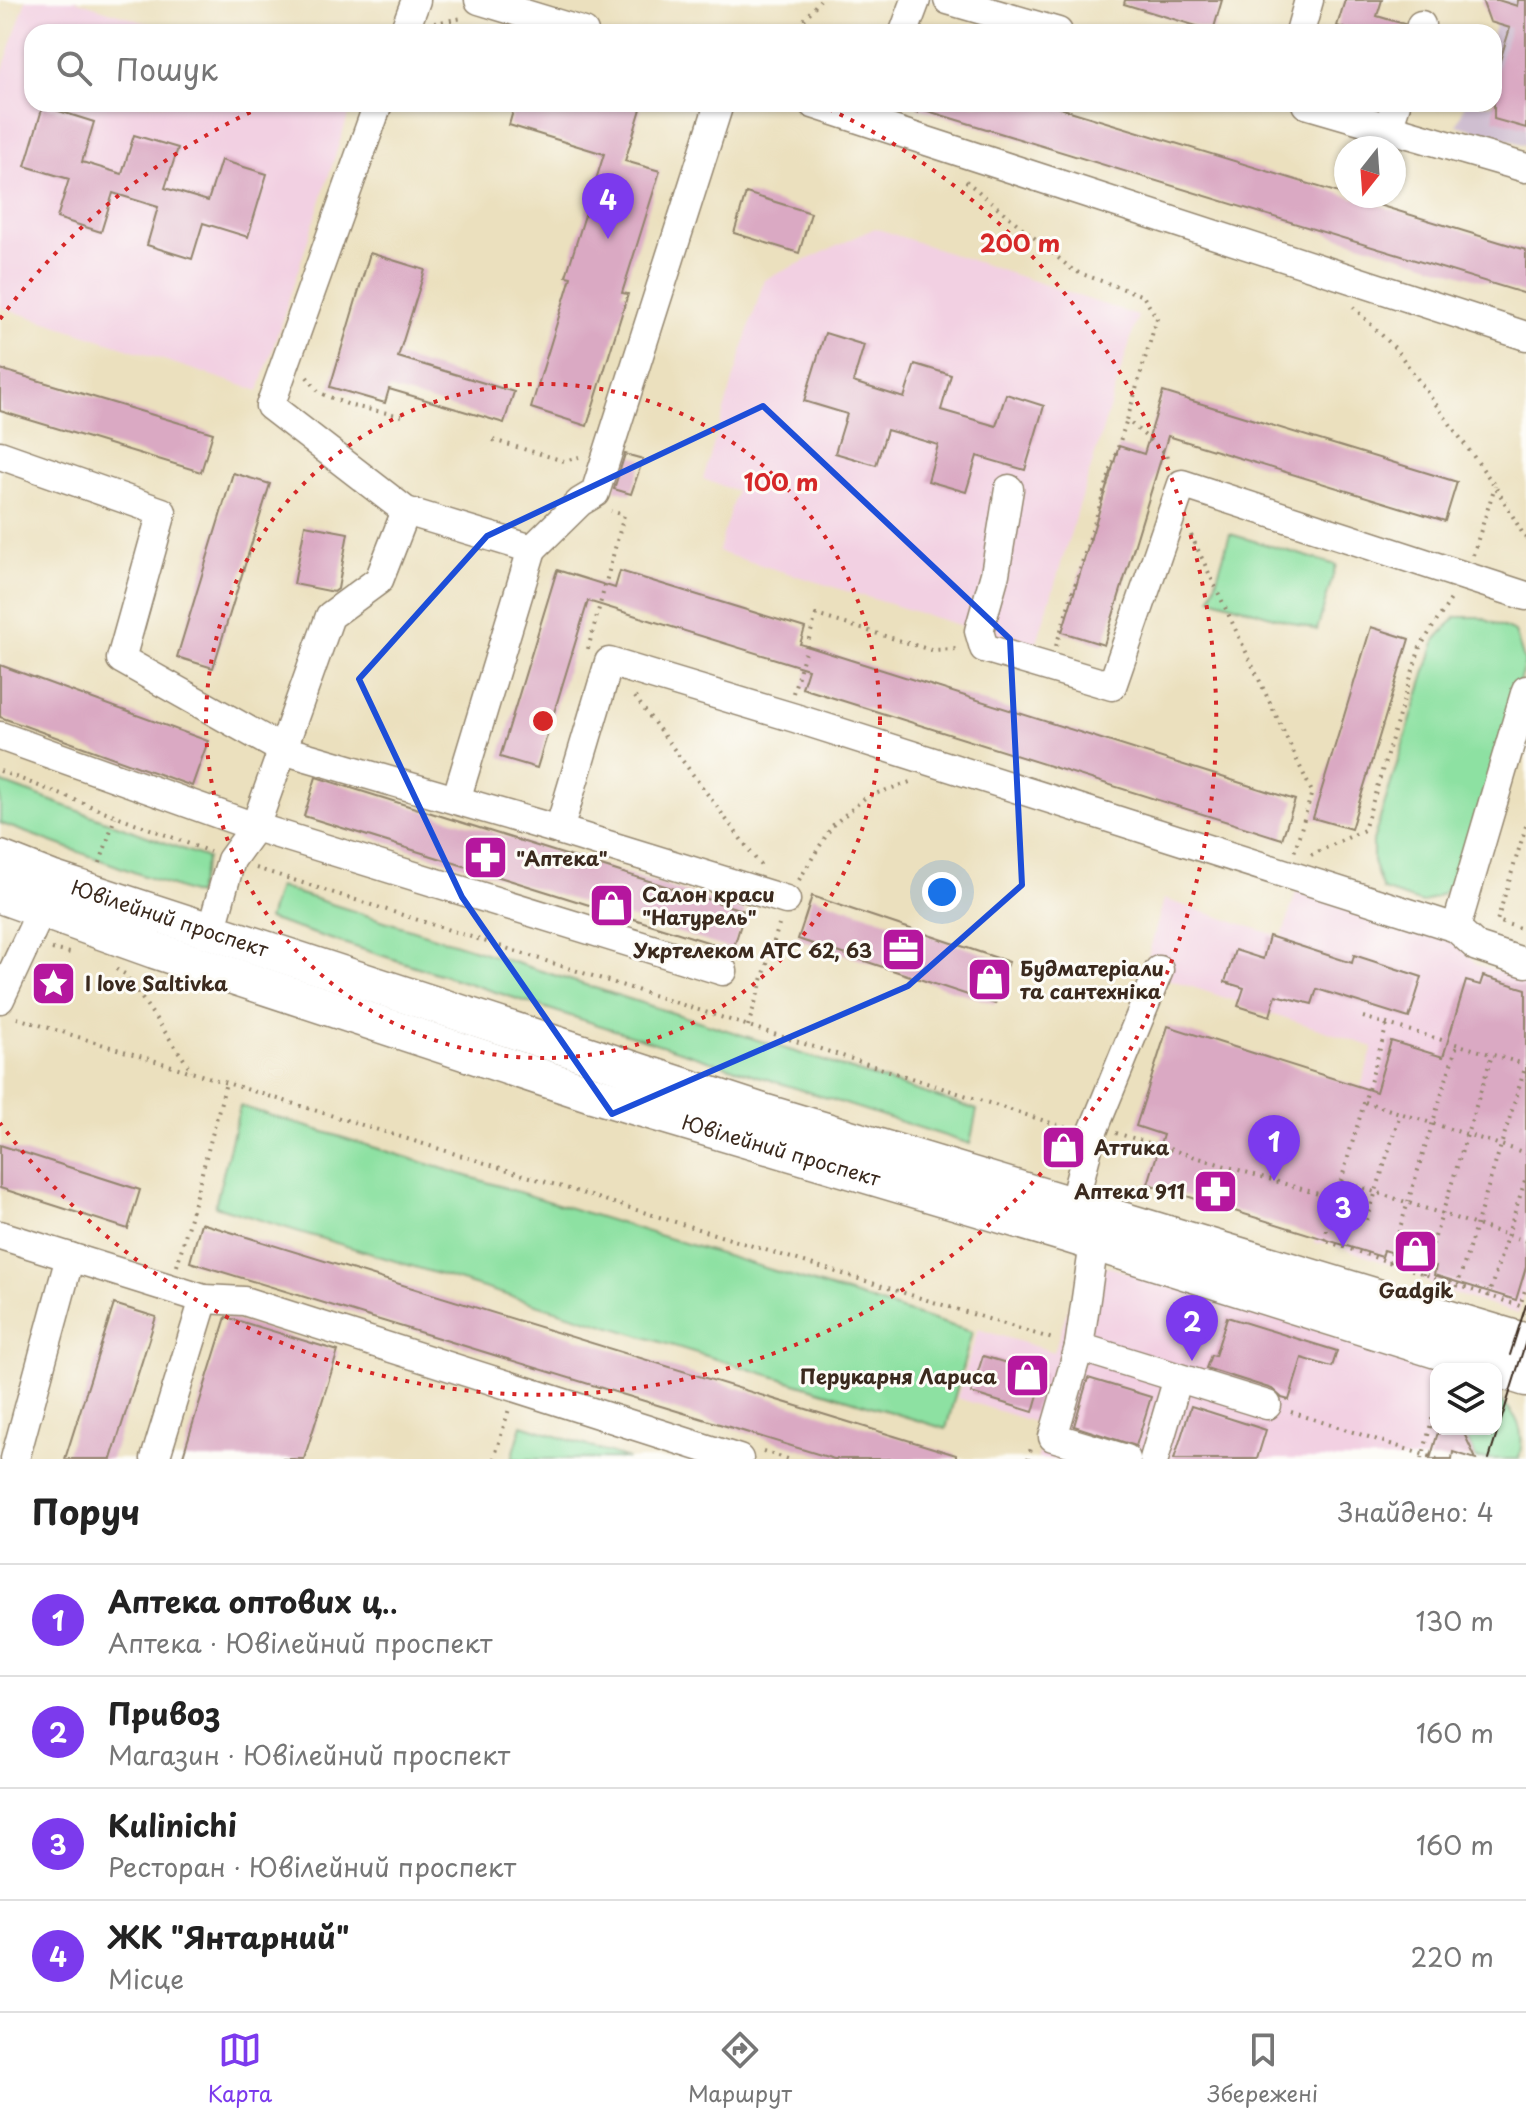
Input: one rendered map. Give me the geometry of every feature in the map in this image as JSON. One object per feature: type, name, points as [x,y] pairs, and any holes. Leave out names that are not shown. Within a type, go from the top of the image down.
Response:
[{"type":"main road","name":"Ювілейний проспект","points":[[0,859],[46,895],[353,997]]},
{"type":"main road","name":"Ювілейний проспект","points":[[0,895],[46,895],[211,931],[353,997],[589,1093],[1077,1228],[1391,1299],[1526,1342]]},
{"type":"main road","name":"Ювілейний проспект","points":[[1077,1228],[1526,1378]]},
{"type":"lane","points":[[907,24],[916,0]]},
{"type":"lane","points":[[950,0],[1031,24]]},
{"type":"lane","points":[[1302,24],[1309,0]]},
{"type":"lane","points":[[471,9],[545,24]]},
{"type":"lane","points":[[375,112],[270,406],[406,511],[532,549]]},
{"type":"lane","points":[[456,800],[532,549],[580,502],[595,493],[716,112]]},
{"type":"lane","points":[[1363,112],[1392,116],[1526,168]]},
{"type":"lane","points":[[875,114],[1526,336]]},
{"type":"lane","points":[[0,455],[162,512],[121,659],[283,750],[786,900]]},
{"type":"lane","points":[[1009,489],[995,574],[979,631],[984,648],[1112,686],[1182,484],[1526,596]]},
{"type":"lane","points":[[211,931],[231,860],[255,827],[330,616],[379,580],[406,511]]},
{"type":"lane","points":[[559,830],[609,662],[1289,870],[1456,928],[1477,947],[1526,963]]},
{"type":"lane","points":[[1456,928],[1526,690]]},
{"type":"lane","points":[[0,736],[255,827],[723,971]]},
{"type":"lane","points":[[4,1007],[46,895]]},
{"type":"lane","points":[[1126,1459],[1053,1437],[1079,1347],[1077,1228],[1091,1136],[1159,970]]},
{"type":"lane","points":[[0,1235],[204,1299],[244,1301],[739,1459]]},
{"type":"lane","points":[[15,1459],[70,1257]]},
{"type":"lane","points":[[155,1459],[204,1299]]},
{"type":"lane","points":[[1079,1347],[1267,1405]]},
{"type":"lane","points":[[1154,1459],[1178,1378]]},
{"type":"path","points":[[800,24],[820,0]]},
{"type":"path","points":[[417,19],[471,9]]},
{"type":"path","points":[[957,174],[1074,271],[1143,296],[1157,318],[1050,667]]},
{"type":"path","points":[[1353,307],[1395,348],[1495,486],[1526,539]]},
{"type":"path","points":[[307,376],[320,393],[352,406],[402,416]]},
{"type":"path","points":[[1127,420],[1166,454],[1176,502],[1312,792],[1289,870]]},
{"type":"path","points":[[493,440],[564,461],[577,458],[588,449]]},
{"type":"path","points":[[1289,870],[1364,830],[1420,647],[1466,576],[1495,486]]},
{"type":"path","points":[[580,502],[624,515],[587,654],[609,662],[786,900]]},
{"type":"path","points":[[790,706],[816,615],[931,650],[984,648]]},
{"type":"path","points":[[0,771],[231,860],[1091,1136],[1107,1130],[1335,1199]]},
{"type":"path","points":[[748,1026],[786,900],[832,826],[866,797],[920,779]]},
{"type":"path","points":[[100,863],[115,817]]},
{"type":"path","points":[[1526,826],[1497,921],[1526,930]]},
{"type":"path","points":[[46,950],[70,953]]},
{"type":"path","points":[[113,968],[125,974],[193,1073]]},
{"type":"path","points":[[4,1007],[193,1073],[1079,1347]]},
{"type":"path","points":[[1363,1017],[1525,1065],[1457,1287]]},
{"type":"path","points":[[1387,1025],[1323,1240],[1520,1306],[1526,1287]]},
{"type":"path","points":[[1389,1263],[1457,1045]]},
{"type":"path","points":[[1423,1275],[1492,1055]]},
{"type":"path","points":[[176,1270],[226,1083]]},
{"type":"path","points":[[1365,1102],[1526,1153]]},
{"type":"path","points":[[1367,1220],[1400,1114]]},
{"type":"path","points":[[1488,1297],[1526,1177]]},
{"type":"path","points":[[1341,1181],[1526,1241]]},
{"type":"path","points":[[494,1459],[515,1388]]},
{"type":"path","points":[[1267,1405],[1422,1457],[1437,1459]]},
{"type":"path","points":[[1422,1457],[1430,1427]]},
{"type":"highlighted area","points":[[763,406],[1010,639],[1022,885],[908,986],[612,1114],[462,897],[359,679],[487,536]]},
{"type":"shaded area","points":[[26,0],[75,0],[149,24],[24,24],[24,112],[349,112],[259,391],[0,307],[0,78]]},
{"type":"shaded area","points":[[1505,0],[1526,0],[1526,145],[1457,125],[1462,112],[1502,112],[1502,24],[1496,24]]},
{"type":"shaded area","points":[[875,228],[1138,316],[1035,648],[718,552],[736,491],[703,479],[764,280]]},
{"type":"shaded area","points":[[1298,886],[1450,935],[1477,965],[1526,980],[1526,1287],[1518,1314],[1436,1288],[1414,1273],[1329,1243],[1314,1243],[1373,1047],[1144,971],[1164,899],[1282,937]]},
{"type":"shaded area","points":[[1083,1259],[1430,1365],[1430,1435],[1475,1435],[1467,1459],[1037,1459],[1047,1426],[957,1398],[978,1329],[1054,1352]]},
{"type":"green space","points":[[1230,534],[1336,565],[1317,630],[1211,598]]},
{"type":"green space","points":[[1456,617],[1479,617],[1515,632],[1525,663],[1460,872],[1442,894],[1422,903],[1383,890],[1373,862],[1373,841],[1436,639]]},
{"type":"green space","points":[[0,782],[207,858],[196,895],[0,823]]},
{"type":"green space","points":[[278,887],[977,1110],[970,1144],[268,919]]},
{"type":"green space","points":[[240,1106],[972,1332],[946,1429],[215,1206]]},
{"type":"green space","points":[[1502,1402],[1515,1417],[1521,1431],[1519,1459],[1476,1459],[1465,1435],[1502,1435]]},
{"type":"green space","points":[[522,1425],[628,1459],[512,1459]]},
{"type":"building","points":[[1125,0],[1222,0],[1215,24],[1190,24],[1124,4]]},
{"type":"building","points":[[1345,0],[1382,0],[1377,16],[1404,24],[1338,24]]},
{"type":"building","points":[[1482,0],[1498,0],[1517,6],[1518,0],[1526,0],[1526,128],[1494,119],[1494,112],[1502,112],[1502,54],[1510,28],[1490,22]]},
{"type":"building","points":[[41,112],[62,112],[94,122],[82,162],[122,174],[134,135],[178,148],[165,188],[208,201],[221,160],[267,174],[248,237],[203,223],[192,259],[147,245],[158,207],[113,193],[101,232],[57,218],[69,179],[25,166]]},
{"type":"building","points":[[513,112],[640,112],[625,161],[660,171],[622,293],[628,294],[587,426],[531,408],[571,277],[566,276],[604,154],[509,125]]},
{"type":"building","points":[[931,112],[1073,112],[1334,191],[1334,208],[1388,208],[1526,250],[1526,294]]},
{"type":"building","points":[[746,193],[811,213],[799,253],[734,233]]},
{"type":"building","points":[[370,253],[425,270],[398,357],[514,392],[504,423],[389,389],[385,403],[330,387]]},
{"type":"building","points":[[825,333],[864,345],[853,382],[904,398],[915,364],[951,375],[941,410],[996,426],[1006,394],[1044,406],[1025,470],[977,456],[966,492],[928,481],[938,445],[887,430],[876,465],[835,453],[847,414],[804,401]]},
{"type":"building","points":[[0,369],[213,433],[201,472],[0,411]]},
{"type":"building","points":[[1163,392],[1457,482],[1445,521],[1168,436],[1104,645],[1062,632],[1119,446],[1144,454]]},
{"type":"building","points":[[625,454],[643,459],[631,494],[614,489]]},
{"type":"building","points":[[233,473],[270,484],[213,668],[177,657]]},
{"type":"building","points":[[305,525],[348,533],[338,589],[334,592],[294,584]]},
{"type":"building","points":[[557,570],[615,588],[620,571],[805,628],[800,644],[1295,800],[1282,839],[802,688],[808,669],[588,601],[537,768],[500,757]]},
{"type":"building","points":[[1371,627],[1409,639],[1351,829],[1313,818]]},
{"type":"building","points":[[0,665],[208,741],[192,786],[0,717]]},
{"type":"building","points":[[316,777],[745,911],[733,950],[304,816]]},
{"type":"building","name":"Укртелеком АТС 62, 63","points":[[812,896],[1009,962],[995,1004],[798,939]]},
{"type":"building","points":[[1269,936],[1352,963],[1354,955],[1422,977],[1409,1018],[1317,989],[1312,1004],[1276,995],[1270,1016],[1238,1006],[1244,988],[1225,982],[1235,950],[1263,959]]},
{"type":"building","points":[[1483,976],[1526,989],[1526,1267],[1516,1300],[1434,1275],[1436,1266],[1384,1250],[1382,1257],[1148,1184],[1163,1135],[1136,1126],[1168,1026],[1376,1092],[1391,1041],[1443,1057],[1466,981],[1480,985]]},
{"type":"building","points":[[0,1145],[140,1190],[128,1229],[0,1188]]},
{"type":"building","points":[[201,1223],[956,1455],[956,1459],[834,1459],[190,1262]]},
{"type":"building","points":[[114,1304],[156,1317],[111,1459],[65,1459]]},
{"type":"building","points":[[226,1317],[338,1351],[304,1459],[182,1459]]},
{"type":"building","points":[[1227,1317],[1337,1351],[1332,1367],[1302,1358],[1289,1400],[1272,1389],[1206,1368],[1211,1355],[1215,1356]]},
{"type":"building","points":[[983,1356],[1044,1374],[1033,1412],[971,1393]]},
{"type":"building","points":[[1088,1378],[1151,1397],[1136,1446],[1074,1426]]},
{"type":"building","points":[[1191,1406],[1266,1430],[1257,1459],[1174,1459]]},
{"type":"building","points":[[1437,1435],[1465,1435],[1476,1459],[1453,1452],[1452,1459],[1430,1459]]},
{"type":"tram line","points":[[1510,1355],[1526,1305]]},
{"type":"tram line","points":[[1489,1459],[1526,1341]]},
{"type":"place","name":"ЖК \"Янтарний\"","points":[[608,239]]},
{"type":"place","name":"\"Аптека\"","points":[[485,858]]},
{"type":"place","name":"Салон краси \"Натурель\"","points":[[611,906]]},
{"type":"place","name":"Укртелеком АТС 62, 63","points":[[903,950]]},
{"type":"place","name":"Будматеріали та сантехніка","points":[[989,980]]},
{"type":"place","name":"I love Saltivka","points":[[54,983]]},
{"type":"place","name":"Аттика","points":[[1063,1147]]},
{"type":"place","name":"Аптека оптових ц‥","points":[[1274,1181]]},
{"type":"place","name":"Аптека 911","points":[[1216,1191]]},
{"type":"place","name":"Kulinichi","points":[[1343,1247]]},
{"type":"place","name":"Gadgik","points":[[1416,1251]]},
{"type":"place","name":"Привоз","points":[[1192,1361]]},
{"type":"place","name":"Перукарня Лариса","points":[[1028,1376]]}]
